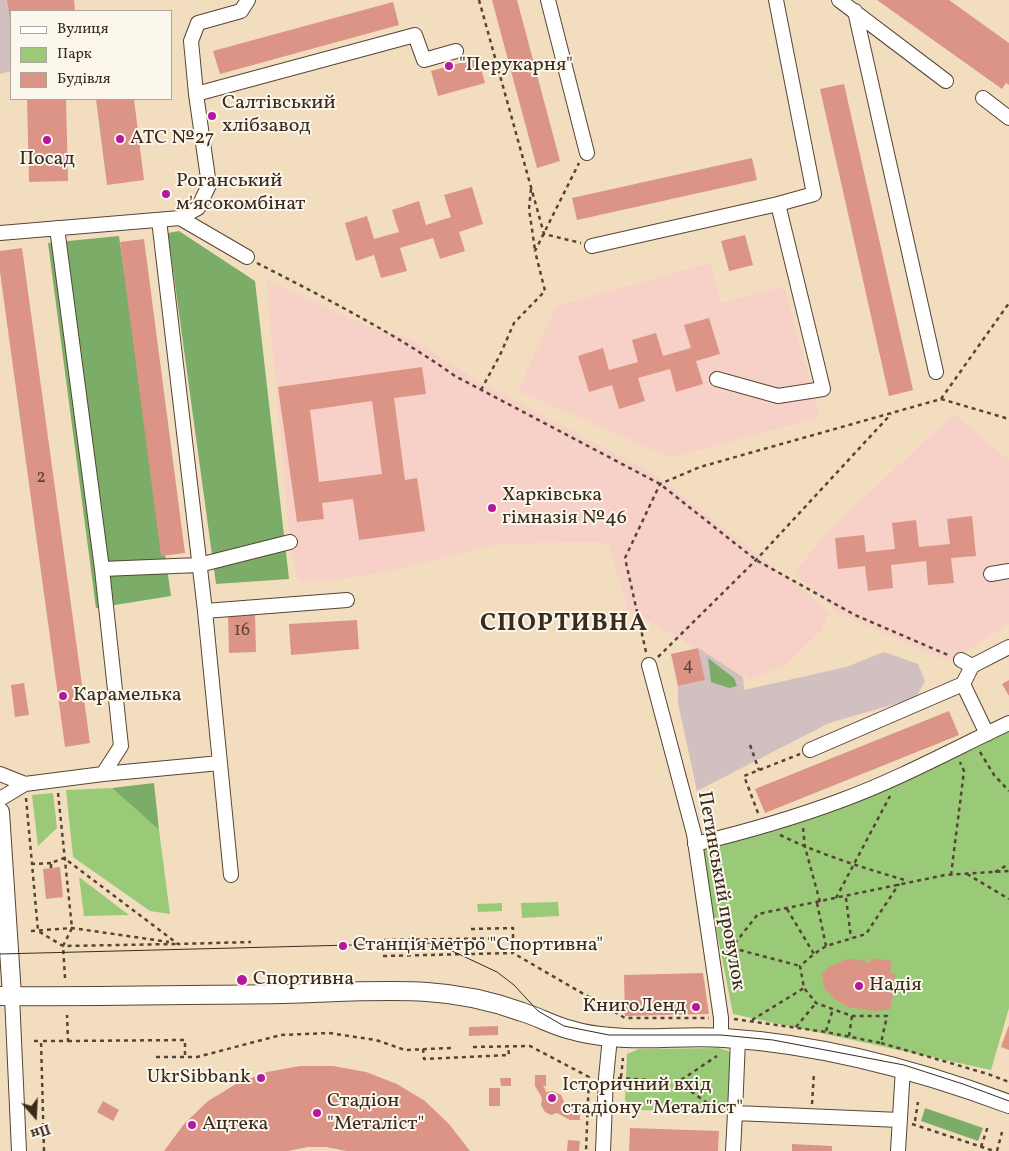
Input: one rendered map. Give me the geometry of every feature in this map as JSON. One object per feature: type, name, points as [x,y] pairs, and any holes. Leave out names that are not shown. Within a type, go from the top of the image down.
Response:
[{"type":"main road","points":[[0,812],[6,996],[427,992],[467,997],[493,1003],[570,1030],[610,1037],[730,1038],[773,1042],[903,1068],[962,1086],[1009,1104]]},
{"type":"street","points":[[0,233],[180,218],[198,208],[209,185],[196,94],[191,41],[198,23],[241,11],[248,0]]},
{"type":"street","points":[[548,0],[584,157]]},
{"type":"street","points":[[592,246],[778,204],[814,194],[776,0]]},
{"type":"street","points":[[839,0],[946,80]]},
{"type":"street","points":[[855,11],[936,372]]},
{"type":"street","points":[[196,94],[415,35],[424,60],[456,51]]},
{"type":"street","points":[[983,98],[1009,118]]},
{"type":"street","points":[[717,379],[778,396],[823,389],[778,204]]},
{"type":"street","points":[[180,218],[247,257]]},
{"type":"street","points":[[158,220],[205,611],[231,875]]},
{"type":"street","points":[[57,228],[102,569],[121,746],[103,774]]},
{"type":"street","points":[[102,569],[199,564],[290,542]]},
{"type":"street","points":[[991,574],[1009,571]]},
{"type":"street","points":[[205,611],[347,600]]},
{"type":"street","points":[[987,734],[963,684],[967,663],[1009,647]]},
{"type":"street","name":"Петинський провулок","points":[[650,666],[695,844],[721,1018],[730,1038],[733,1151]]},
{"type":"street","points":[[810,750],[963,684]]},
{"type":"street","points":[[695,844],[763,827],[843,800],[1009,723]]},
{"type":"street","points":[[0,799],[25,784],[103,774],[220,763]]},
{"type":"street","points":[[0,774],[25,784]]},
{"type":"street","points":[[6,996],[19,1151]]},
{"type":"street","points":[[602,1151],[610,1037]]},
{"type":"street","points":[[898,1151],[903,1068]]},
{"type":"street","points":[[731,1115],[900,1120]]},
{"type":"path","points":[[479,0],[544,234]]},
{"type":"path","points":[[535,251],[584,157]]},
{"type":"path","points":[[481,390],[500,355],[514,323],[545,291],[535,251],[529,209],[531,188]]},
{"type":"path","points":[[544,234],[592,246]]},
{"type":"path","points":[[247,257],[369,321],[455,376],[660,484],[756,560],[855,615],[967,663]]},
{"type":"path","points":[[941,399],[1009,303]]},
{"type":"path","points":[[650,666],[625,558],[660,484],[700,467],[941,399],[1009,419]]},
{"type":"path","points":[[650,666],[756,560],[892,413]]},
{"type":"path","points":[[973,740],[994,775],[1009,791]]},
{"type":"path","points":[[750,745],[760,770]]},
{"type":"path","points":[[951,875],[964,771],[955,749]]},
{"type":"path","points":[[810,750],[744,776],[763,827],[805,847],[854,865],[910,882]]},
{"type":"path","points":[[836,898],[902,774]]},
{"type":"path","points":[[57,780],[72,928],[63,946],[65,978]]},
{"type":"path","points":[[25,784],[38,931]]},
{"type":"path","points":[[802,814],[805,847],[826,946]]},
{"type":"path","points":[[32,864],[51,862],[64,858]]},
{"type":"path","points":[[64,858],[178,944]]},
{"type":"path","points":[[51,862],[51,868]]},
{"type":"path","points":[[993,873],[1009,864]]},
{"type":"path","points":[[721,949],[723,959],[758,914],[910,882],[951,875],[1009,871]]},
{"type":"path","points":[[968,874],[1009,899]]},
{"type":"path","points":[[800,966],[826,946],[866,934],[899,884]]},
{"type":"path","points":[[846,897],[851,938]]},
{"type":"path","points":[[786,909],[814,954]]},
{"type":"path","points":[[31,931],[72,928],[178,944]]},
{"type":"path","points":[[471,928],[513,928],[513,953]]},
{"type":"path","points":[[38,931],[63,946],[251,942]]},
{"type":"path","points":[[384,940],[513,938]]},
{"type":"path","points":[[732,948],[800,966]]},
{"type":"path","points":[[383,956],[513,953],[625,1018],[721,1018],[751,1020],[796,1027],[881,1043],[988,1074],[1009,1082]]},
{"type":"path","points":[[800,966],[804,988],[816,1003],[852,1016],[888,1016],[881,1043]]},
{"type":"path","points":[[751,1020],[804,988]]},
{"type":"path","points":[[796,1027],[816,1003]]},
{"type":"path","points":[[826,1032],[833,1009]]},
{"type":"path","points":[[67,1015],[68,1041]]},
{"type":"path","points":[[849,1036],[852,1016]]},
{"type":"path","points":[[156,1057],[197,1057],[282,1035],[329,1033],[376,1040],[405,1050],[451,1048]]},
{"type":"path","points":[[34,1041],[185,1040],[184,1057]]},
{"type":"path","points":[[41,1041],[44,1151]]},
{"type":"path","points":[[423,1050],[424,1059],[433,1059],[509,1055],[508,1046]]},
{"type":"path","points":[[473,1048],[530,1046],[589,1077],[586,1151]]},
{"type":"path","points":[[678,1082],[717,1056]]},
{"type":"path","points":[[623,1058],[621,1079],[678,1082],[731,1115]]},
{"type":"path","points":[[811,1116],[814,1073]]},
{"type":"path","points":[[914,1125],[918,1102]]},
{"type":"path","points":[[900,1120],[995,1151],[1002,1132]]},
{"type":"path","points":[[981,1147],[988,1126]]},
{"type":"shaded area","points":[[0,0],[58,0],[58,10],[10,10],[10,71],[0,74]]},
{"type":"shaded area","points":[[710,263],[721,303],[784,286],[820,417],[671,458],[518,391],[556,306]]},
{"type":"shaded area","name":"Харківська гімназія №46","points":[[266,279],[370,327],[411,339],[487,386],[654,474],[811,596],[829,614],[820,632],[788,663],[751,680],[628,609],[608,544],[593,542],[498,544],[385,572],[337,580],[298,581],[290,542]]},
{"type":"shaded area","points":[[954,414],[1009,460],[1009,623],[950,662],[838,613],[794,573],[830,529]]},
{"type":"shaded area","points":[[698,648],[743,677],[744,690],[846,667],[884,652],[918,664],[925,681],[916,698],[829,723],[697,791],[678,703],[678,686],[705,680]]},
{"type":"green space","points":[[179,231],[255,281],[289,579],[216,584],[168,233]]},
{"type":"green space","points":[[119,236],[171,596],[96,608],[48,243]]},
{"type":"green space","points":[[708,658],[734,678],[737,686],[729,688],[711,682]]},
{"type":"green space","points":[[1009,728],[1009,1008],[991,1070],[733,1014],[700,847],[949,758]]},
{"type":"green space","points":[[154,783],[159,830],[112,788]]},
{"type":"green space","points":[[112,788],[159,830],[170,914],[150,911],[73,857],[66,790]]},
{"type":"green space","points":[[53,793],[57,828],[38,846],[32,795]]},
{"type":"green space","points":[[79,877],[129,915],[84,916]]},
{"type":"green space","points":[[558,902],[559,916],[522,918],[521,903]]},
{"type":"green space","points":[[502,903],[502,911],[478,912],[477,904]]},
{"type":"green space","points":[[719,1048],[728,1051],[732,1055],[729,1108],[724,1112],[636,1110],[629,1106],[625,1100],[627,1054],[639,1049]]},
{"type":"green space","points":[[925,1108],[983,1128],[978,1141],[921,1121]]},
{"type":"building","points":[[7,0],[74,0],[75,10],[10,10],[10,20]]},
{"type":"building","points":[[492,0],[517,0],[560,161],[537,168]]},
{"type":"building","points":[[877,0],[949,0],[1009,43],[1009,85],[1006,83],[1002,89]]},
{"type":"building","points":[[393,2],[399,25],[220,74],[213,51]]},
{"type":"building","points":[[478,58],[485,83],[438,96],[431,71]]},
{"type":"building","points":[[844,84],[913,390],[889,396],[820,89]]},
{"type":"building","name":"Посад","points":[[27,100],[66,100],[68,181],[29,182]]},
{"type":"building","name":"АТС №27","points":[[96,100],[134,100],[144,180],[107,185]]},
{"type":"building","points":[[752,158],[757,180],[577,220],[572,198]]},
{"type":"building","points":[[472,187],[483,224],[459,232],[465,251],[440,259],[433,238],[400,248],[407,271],[381,278],[374,255],[356,261],[345,223],[367,216],[374,239],[399,232],[392,210],[419,201],[426,225],[451,217],[444,195]]},
{"type":"building","points":[[745,235],[753,265],[729,271],[721,241]]},
{"type":"building","points":[[144,239],[185,553],[161,556],[120,242]]},
{"type":"building","points":[[22,248],[90,743],[65,747],[0,272],[0,251]]},
{"type":"building","points":[[709,318],[720,354],[696,361],[703,384],[676,392],[670,369],[638,378],[645,401],[619,409],[612,385],[589,392],[578,356],[603,348],[609,370],[638,362],[632,340],[656,333],[663,356],[691,348],[684,325]]},
{"type":"building","points":[[422,367],[426,394],[394,398],[405,480],[417,478],[425,531],[359,540],[353,499],[322,503],[324,519],[297,522],[278,387]],"holes":[[[372,401],[382,474],[319,482],[310,410]]]},
{"type":"building","points":[[972,516],[976,556],[951,558],[954,583],[928,585],[926,561],[891,565],[893,588],[868,591],[865,566],[838,569],[835,538],[864,535],[866,552],[895,549],[892,523],[916,520],[919,547],[950,544],[947,519]]},
{"type":"building","points":[[255,612],[256,652],[229,653],[228,613]]},
{"type":"building","points":[[357,620],[359,649],[291,655],[289,624]]},
{"type":"building","points":[[698,648],[705,680],[678,686],[671,654]]},
{"type":"building","points":[[1009,680],[1009,696],[1002,684]]},
{"type":"building","points":[[24,683],[29,715],[15,717],[11,685]]},
{"type":"building","points":[[949,711],[959,735],[765,813],[755,789]]},
{"type":"building","points":[[60,867],[63,897],[46,899],[43,869]]},
{"type":"building","name":"Надія","points":[[871,958],[892,961],[890,972],[896,975],[890,1009],[875,1011],[848,1007],[837,1001],[824,988],[822,975],[829,967],[845,960],[856,959],[870,963]]},
{"type":"building","points":[[703,973],[709,1014],[625,1016],[624,975]]},
{"type":"building","points":[[1009,1025],[1009,1050],[1001,1047]]},
{"type":"building","points":[[498,1026],[498,1035],[469,1036],[469,1027]]},
{"type":"building","name":"Стадіон \"Металіст\"","points":[[300,1066],[333,1066],[366,1072],[397,1084],[425,1101],[449,1124],[470,1151],[346,1151],[326,1147],[308,1147],[288,1151],[164,1151],[184,1124],[208,1101],[236,1084],[267,1072]]},
{"type":"building","name":"Історичний вхід стадіону \"Металіст\"","points":[[535,1075],[546,1075],[546,1086],[543,1086],[546,1092],[553,1091],[561,1095],[564,1102],[563,1108],[569,1112],[569,1109],[580,1108],[580,1120],[570,1120],[557,1113],[551,1115],[545,1112],[541,1105],[542,1098],[535,1086]]},
{"type":"building","points":[[500,1078],[511,1078],[511,1086],[501,1086]]},
{"type":"building","points":[[489,1088],[500,1088],[500,1106],[489,1106]]},
{"type":"building","points":[[103,1101],[119,1110],[113,1121],[97,1112]]},
{"type":"building","points":[[630,1128],[719,1131],[718,1151],[629,1151]]},
{"type":"building","points":[[568,1140],[580,1141],[579,1151],[567,1151]]},
{"type":"building","points":[[792,1144],[832,1146],[832,1151],[792,1151]]},
{"type":"tram line","points":[[0,954],[429,943],[450,950],[497,972],[514,985],[538,1011],[564,1026],[609,1035],[721,1035],[773,1040],[904,1065],[1009,1101]]},
{"type":"place","name":"\"Перукарня\"","points":[[449,66]]},
{"type":"place","name":"Салтівський хлібзавод","points":[[212,116]]},
{"type":"place","name":"АТС №27","points":[[120,139]]},
{"type":"place","name":"Посад","points":[[47,140]]},
{"type":"place","name":"Роганський м'ясокомбінат","points":[[166,194]]},
{"type":"place","name":"Харківська гімназія №46","points":[[492,508]]},
{"type":"place","name":"Карамелька","points":[[63,696]]},
{"type":"place","name":"Станція метро \"Спортивна\"","points":[[343,946]]},
{"type":"place","name":"Спортивна","points":[[242,980]]},
{"type":"place","name":"Надія","points":[[859,986]]},
{"type":"place","name":"КнигоЛенд","points":[[696,1007]]},
{"type":"place","name":"UkrSibbank","points":[[261,1078]]},
{"type":"place","name":"Історичний вхід стадіону \"Металіст\"","points":[[552,1098]]},
{"type":"place","name":"Стадіон \"Металіст\"","points":[[317,1113]]},
{"type":"place","name":"Ацтека","points":[[192,1125]]},
{"type":"district","name":"СПОРТИВНА","points":[[564,625]]}]
